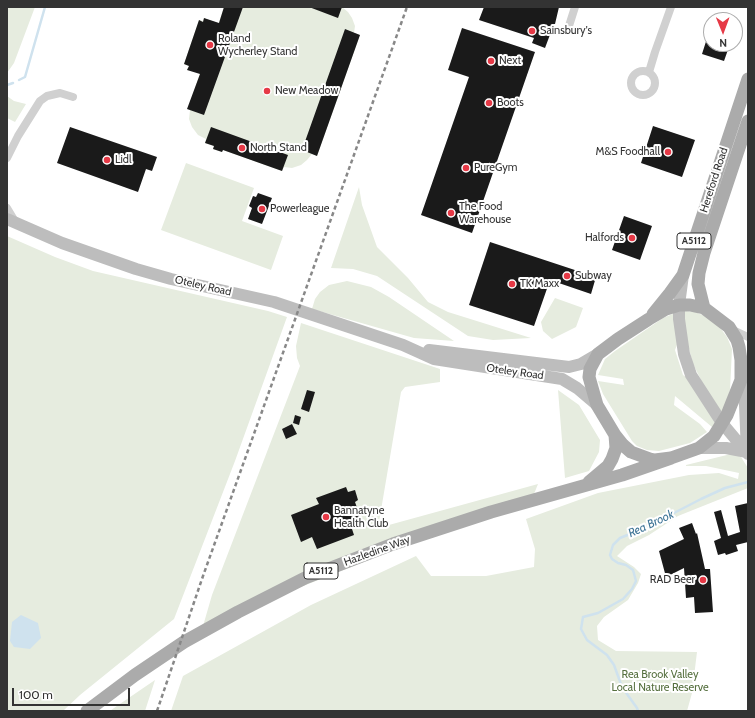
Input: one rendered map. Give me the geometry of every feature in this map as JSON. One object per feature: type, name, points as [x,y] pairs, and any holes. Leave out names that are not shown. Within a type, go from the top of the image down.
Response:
[{"type":"main road","name":"Hereford Road","points":[[649,319],[683,275],[748,79]]},
{"type":"main road","name":"Hereford Road","points":[[704,308],[698,284],[701,266],[748,121]]},
{"type":"main road","name":"Oteley Road","points":[[11,221],[62,244],[136,269],[171,279],[274,302],[403,345],[434,359],[562,379],[577,388],[597,405]]},
{"type":"main road","points":[[683,275],[679,305],[679,319],[684,354],[692,375],[722,423],[747,453]]},
{"type":"main road","points":[[671,458],[656,460],[644,457],[631,452],[623,445],[615,435],[597,405],[589,377],[593,362],[598,354],[649,319],[666,309],[679,305],[690,305],[704,308],[729,327],[745,356],[741,380],[745,405],[747,453]]},
{"type":"main road","name":"Oteley Road","points":[[403,345],[456,354],[569,366],[581,364],[598,354]]},
{"type":"main road","name":"Hazledine Way","points":[[87,711],[135,675],[184,642],[304,578],[400,542],[491,512],[622,475],[699,448],[714,436],[727,415],[741,380]]},
{"type":"main road","name":"Hazledine Way","points":[[581,487],[592,481],[608,466],[616,448],[615,435]]},
{"type":"main road","points":[[699,448],[726,448],[747,453]]},
{"type":"street","points":[[568,29],[575,7]]},
{"type":"street","points":[[649,72],[671,7]]},
{"type":"street","points":[[7,158],[18,136],[40,101],[47,96],[60,93],[73,97]]},
{"type":"street","points":[[7,208],[11,221]]},
{"type":"street","points":[[729,327],[748,337]]},
{"type":"green space","points":[[7,7],[35,7],[14,63],[7,73]]},
{"type":"green space","name":"New Meadow","points":[[224,7],[342,7],[352,18],[355,26],[354,33],[360,35],[317,156],[312,154],[301,165],[292,168],[284,167],[282,171],[223,150],[222,152],[213,149],[214,146],[205,143],[206,139],[198,135],[192,127],[189,119],[190,110],[188,109],[201,70],[187,70],[189,66],[184,64],[199,20],[203,21],[204,18],[218,25]]},
{"type":"green space","points":[[7,96],[14,101],[26,104],[15,122],[7,118]]},
{"type":"green space","points":[[186,163],[254,188],[242,221],[283,236],[271,270],[161,230]]},
{"type":"green space","points":[[359,187],[362,205],[377,247],[408,278],[428,302],[448,312],[531,338],[493,340],[468,336],[377,276],[353,269],[331,268]]},
{"type":"green space","points":[[7,236],[55,257],[93,271],[268,311],[287,317],[235,461],[174,619],[80,695],[63,711],[7,711]]},
{"type":"green space","points":[[347,281],[371,287],[389,297],[454,341],[414,338],[312,309],[315,299],[320,292],[329,285]]},
{"type":"green space","points":[[555,298],[583,308],[576,327],[552,339],[543,331],[541,322]]},
{"type":"green space","points":[[684,311],[695,312],[705,316],[718,325],[727,337],[732,349],[730,390],[722,415],[704,386],[693,364],[686,337]]},
{"type":"green space","points":[[675,313],[678,342],[675,350],[683,375],[691,380],[718,420],[712,427],[675,396],[674,405],[700,424],[707,432],[690,443],[659,451],[647,450],[637,446],[632,441],[603,394],[598,381],[624,385],[623,379],[598,375],[605,359],[663,318]]},
{"type":"green space","points":[[301,323],[440,369],[440,382],[405,387],[401,392],[378,528],[538,484],[534,494],[203,626],[212,595],[300,366],[297,358],[296,346]]},
{"type":"green space","points":[[558,390],[579,405],[600,440],[599,452],[589,471],[565,478]]},
{"type":"green space","name":"Rea Brook Valley Local Nature Reserve","points":[[731,454],[741,457],[748,468],[748,488],[678,516],[649,535],[627,546],[617,556],[634,567],[641,574],[638,583],[628,600],[604,617],[597,626],[598,640],[616,651],[697,652],[692,693],[687,711],[171,711],[183,676],[311,605],[416,556],[431,576],[486,576],[534,567],[535,549],[526,519],[598,493],[689,475],[719,473],[738,479],[739,473],[706,466],[686,466]]},
{"type":"green space","points":[[155,680],[145,711],[110,711],[114,708]]},
{"type":"water","points":[[21,615],[38,623],[41,638],[30,649],[14,647],[10,641],[12,622]]},
{"type":"building","name":"Roland Wycherley Stand","points":[[224,7],[243,7],[204,115],[187,109],[200,74],[187,70],[189,66],[184,64],[199,20],[203,22],[204,18],[219,23]]},
{"type":"building","points":[[309,7],[342,7],[338,18]]},
{"type":"building","name":"Sainsbury's","points":[[484,7],[559,7],[555,24],[545,48],[532,43],[534,38],[479,20]]},
{"type":"building","points":[[462,28],[535,52],[472,233],[421,215],[469,77],[448,70]]},
{"type":"building","points":[[345,29],[360,35],[317,156],[302,150]]},
{"type":"building","points":[[703,51],[727,52],[724,61],[702,54]]},
{"type":"building","name":"M&S Foodhall","points":[[653,126],[695,140],[682,177],[641,163]]},
{"type":"building","name":"Lidl","points":[[70,127],[157,157],[152,171],[146,169],[138,192],[57,163]]},
{"type":"building","name":"North Stand","points":[[211,127],[288,155],[282,171],[223,150],[222,152],[213,149],[214,146],[205,143]]},
{"type":"building","name":"Powerleague","points":[[258,193],[272,198],[262,224],[248,219],[252,208],[249,206],[253,196],[256,197]]},
{"type":"building","name":"Halfords","points":[[624,216],[652,226],[640,260],[612,250]]},
{"type":"building","name":"TK Maxx","points":[[490,242],[596,277],[591,294],[550,280],[534,326],[469,305]]},
{"type":"building","points":[[307,390],[315,392],[309,412],[301,409]]},
{"type":"building","points":[[295,415],[301,417],[299,425],[293,423]]},
{"type":"building","points":[[292,424],[297,434],[286,439],[282,429]]},
{"type":"building","name":"Bannatyne Health Club","points":[[346,487],[348,492],[355,490],[358,500],[355,502],[361,519],[350,523],[354,535],[317,549],[312,537],[301,542],[291,515],[319,504],[316,498]]},
{"type":"building","points":[[748,503],[748,542],[736,545],[738,551],[726,555],[725,553],[718,555],[714,541],[721,538],[714,512],[721,510],[728,536],[740,532],[735,506]]},
{"type":"building","points":[[692,523],[696,534],[697,533],[705,569],[710,569],[713,612],[695,613],[694,597],[686,598],[684,568],[666,577],[659,551],[684,539],[679,528]]},
{"type":"waterway","points":[[19,80],[25,77],[45,7]]},
{"type":"waterway","points":[[7,85],[13,83]]},
{"type":"waterway","name":"Rea Brook","points":[[638,711],[622,687],[614,665],[607,655],[587,640],[581,629],[583,617],[598,613],[623,599],[632,589],[636,581],[633,570],[612,559],[610,555],[613,545],[620,538],[645,528],[701,499],[725,488],[748,482]]},
{"type":"railway","points":[[157,711],[203,576],[407,7]]},
{"type":"place","name":"Sainsbury's","points":[[532,31]]},
{"type":"place","name":"Roland Wycherley Stand","points":[[210,45]]},
{"type":"place","name":"Next","points":[[491,61]]},
{"type":"place","name":"New Meadow","points":[[267,91]]},
{"type":"place","name":"Boots","points":[[489,103]]},
{"type":"place","name":"North Stand","points":[[242,148]]},
{"type":"place","name":"M&S Foodhall","points":[[668,152]]},
{"type":"place","name":"Lidl","points":[[107,160]]},
{"type":"place","name":"PureGym","points":[[466,168]]},
{"type":"place","name":"Powerleague","points":[[262,209]]},
{"type":"place","name":"The Food Warehouse","points":[[451,213]]},
{"type":"place","name":"Halfords","points":[[632,238]]},
{"type":"place","name":"Subway","points":[[567,276]]},
{"type":"place","name":"TK Maxx","points":[[512,284]]},
{"type":"place","name":"Bannatyne Health Club","points":[[326,517]]},
{"type":"place","name":"RAD Beer","points":[[703,580]]}]
